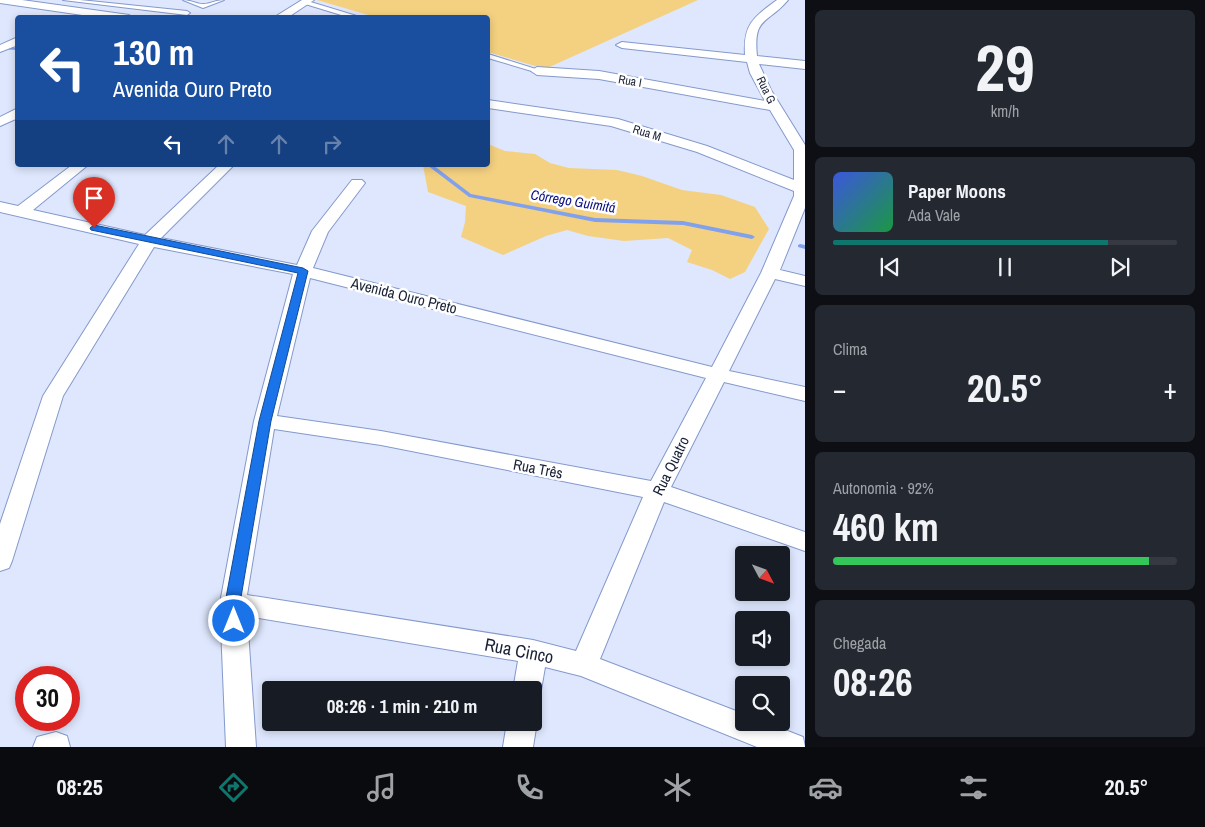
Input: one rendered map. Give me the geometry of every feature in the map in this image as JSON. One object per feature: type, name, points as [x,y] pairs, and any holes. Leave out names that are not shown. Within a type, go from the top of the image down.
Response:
[{"type":"street","points":[[0,0],[108,15]]},
{"type":"street","name":"Rua G","points":[[783,0],[755,24],[751,38],[750,59],[774,107],[803,152],[803,193]]},
{"type":"street","points":[[283,15],[307,1]]},
{"type":"street","points":[[67,15],[76,10]]},
{"type":"street","points":[[0,50],[12,41]]},
{"type":"street","points":[[622,45],[805,65]]},
{"type":"street","name":"Rua I","points":[[537,71],[599,75],[774,107]]},
{"type":"street","name":"Rua M","points":[[490,104],[613,122],[702,149],[803,193]]},
{"type":"street","points":[[0,122],[15,114]]},
{"type":"street","points":[[20,212],[78,167]]},
{"type":"street","points":[[0,561],[53,396],[149,241],[225,167]]},
{"type":"street","points":[[241,747],[232,603],[265,421],[303,271],[320,231],[357,183]]},
{"type":"street","name":"Rua Quatro","points":[[584,665],[658,491],[716,374],[770,273],[803,193]]},
{"type":"street","name":"Avenida Ouro Preto","points":[[0,207],[149,241],[303,271],[716,374],[805,394]]},
{"type":"street","points":[[770,273],[805,281]]},
{"type":"street","name":"Rua Três","points":[[265,421],[381,438],[658,491],[805,542]]},
{"type":"street","name":"Rua Cinco","points":[[232,603],[533,652],[584,665],[792,747]]},
{"type":"street","points":[[528,681],[533,652]]},
{"type":"street","points":[[518,747],[521,731]]},
{"type":"lane","points":[[66,0],[187,12]]},
{"type":"lane","points":[[186,0],[203,6],[221,0]]},
{"type":"lane","points":[[307,1],[349,15]]},
{"type":"lane","name":"Rua I","points":[[490,57],[537,71]]},
{"type":"shaded area","points":[[317,0],[698,0],[545,69],[490,53],[490,15],[368,15]]},
{"type":"shaded area","points":[[490,145],[505,151],[535,154],[550,163],[569,168],[617,170],[642,176],[682,190],[721,195],[755,207],[769,229],[745,272],[730,279],[712,270],[687,262],[692,250],[668,238],[624,241],[588,236],[567,230],[546,236],[503,255],[461,237],[465,222],[466,206],[428,192],[423,167],[490,167]]},
{"type":"waterway","name":"Córrego Guimitá","points":[[0,48],[15,49]]},
{"type":"waterway","name":"Córrego Guimitá","points":[[433,167],[469,195],[595,220],[683,223],[752,237]]},
{"type":"waterway","name":"Córrego Guimitá","points":[[800,246],[805,247]]},
{"type":"route","points":[[94,228],[149,241],[303,271],[265,421],[232,603],[234,621]]}]
